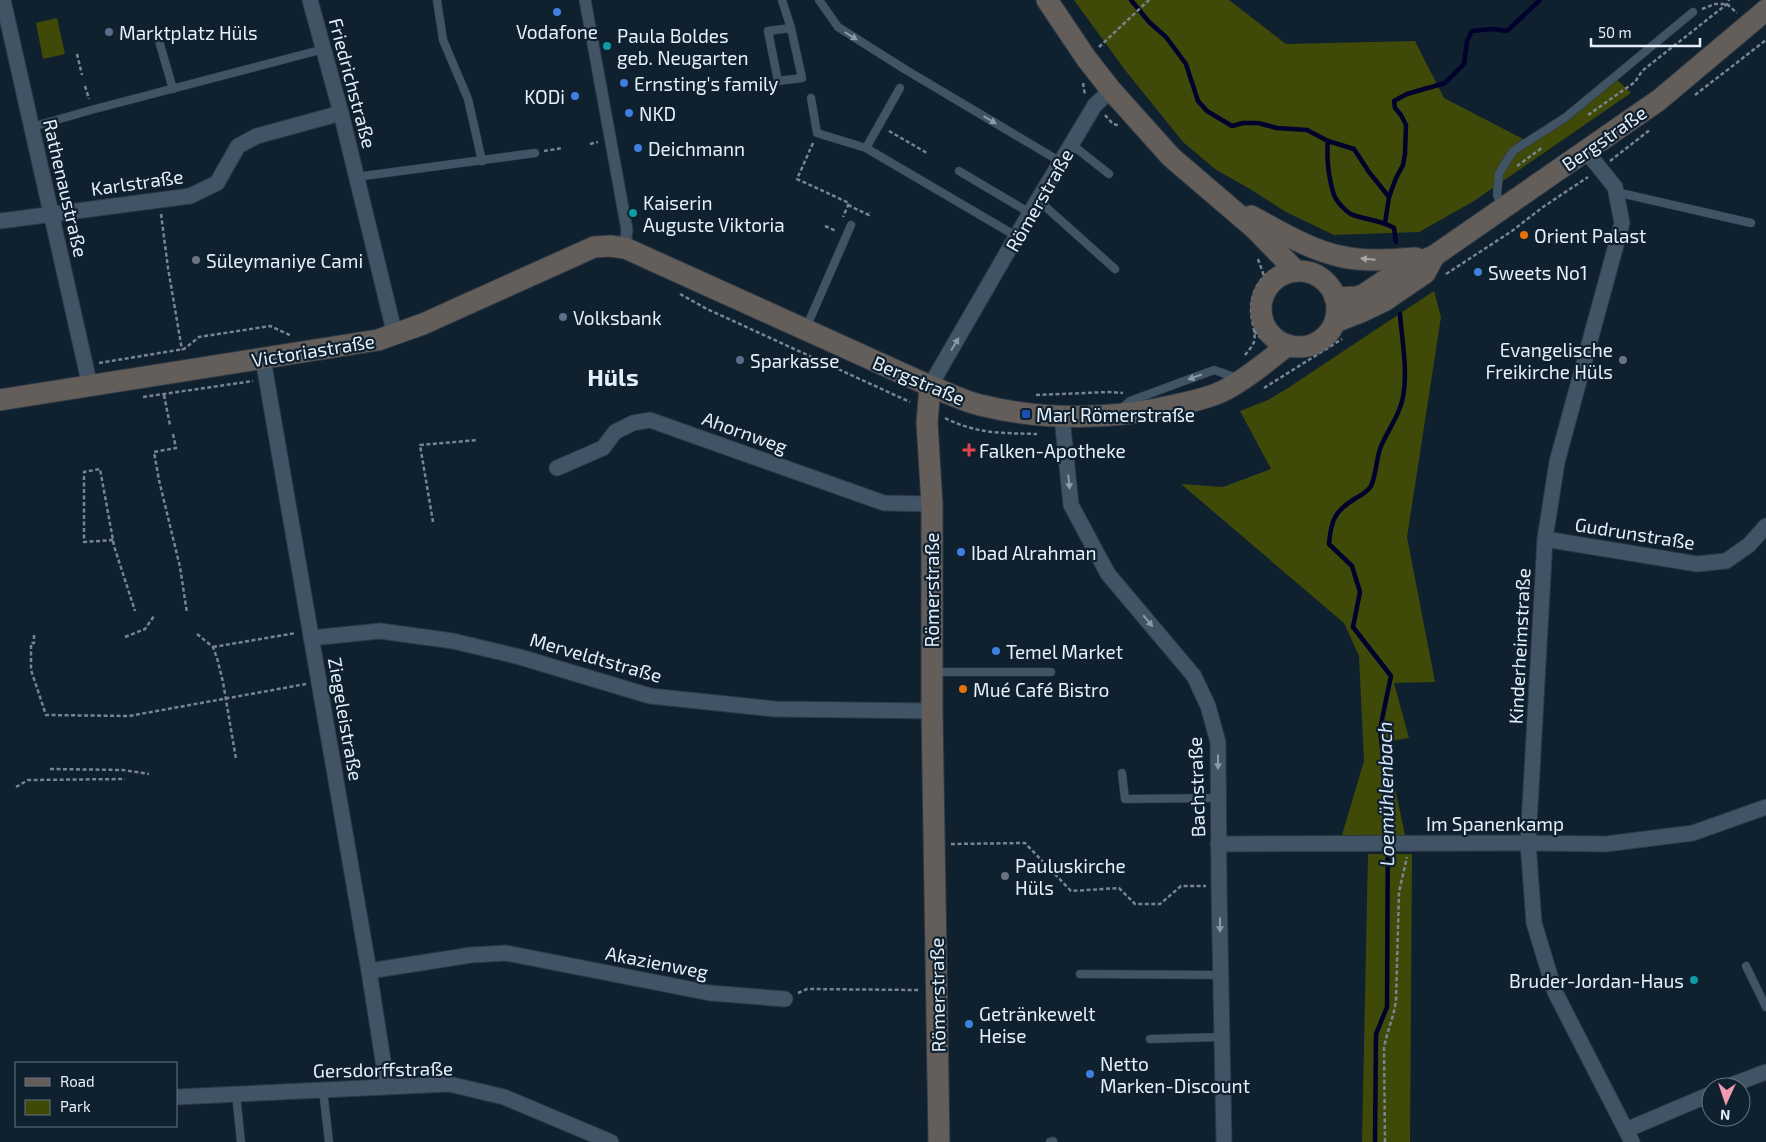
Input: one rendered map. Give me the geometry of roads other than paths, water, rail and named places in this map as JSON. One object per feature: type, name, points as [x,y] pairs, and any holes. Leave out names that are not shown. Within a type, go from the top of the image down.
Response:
[{"type":"main road","points":[[1047,0],[1086,58],[1111,90],[1171,157],[1254,228],[1296,271]]},
{"type":"main road","name":"Bergstraße","points":[[1335,298],[1362,295],[1406,266],[1434,256],[1664,96],[1766,10]]},
{"type":"main road","points":[[1227,204],[1311,247],[1340,257],[1376,260],[1434,256]]},
{"type":"main road","points":[[1254,228],[1269,278],[1261,305],[1262,319],[1269,332],[1277,340],[1299,347],[1311,345],[1321,340],[1329,332],[1339,330],[1335,298],[1330,286],[1320,277],[1309,272],[1296,271],[1269,278]]},
{"type":"main road","name":"Victoriastraße","points":[[0,400],[378,340],[396,335],[594,247],[618,247]]},
{"type":"main road","name":"Bergstraße","points":[[618,247],[930,386],[978,405],[1026,414],[1063,425],[1153,410],[1205,398],[1247,383],[1288,345]]},
{"type":"main road","name":"Bergstraße","points":[[1339,330],[1361,312],[1384,301],[1425,273],[1434,256]]},
{"type":"main road","points":[[1247,383],[1269,332]]},
{"type":"main road","name":"Römerstraße","points":[[930,386],[927,422],[932,504],[932,711],[940,1142]]},
{"type":"street","name":"Rathenaustraße","points":[[2,0],[90,386]]},
{"type":"street","name":"Friedrichstraße","points":[[310,0],[341,113],[396,335]]},
{"type":"street","points":[[585,0],[627,230],[618,247]]},
{"type":"street","name":"Römerstraße","points":[[930,386],[1071,144],[1095,105],[1111,90]]},
{"type":"street","name":"Karlstraße","points":[[0,221],[190,196],[217,184],[238,146],[257,136],[341,113]]},
{"type":"street","name":"Kinderheimstraße","points":[[1586,151],[1615,188],[1622,223],[1557,462],[1545,540],[1528,843],[1534,923],[1555,992],[1629,1136]]},
{"type":"street","name":"Ziegeleistraße","points":[[263,359],[369,971],[387,1086]]},
{"type":"street","name":"Ahornweg","points":[[557,468],[603,448],[615,432],[633,423],[650,420],[884,503],[932,504]]},
{"type":"street","name":"Bachstraße","points":[[1063,425],[1071,505],[1108,574],[1194,676],[1208,706],[1218,742],[1218,844],[1224,1142]]},
{"type":"street","name":"Gudrunstraße","points":[[1545,540],[1697,564],[1726,561],[1749,545],[1766,526]]},
{"type":"street","name":"Merveldtstraße","points":[[311,635],[380,631],[453,641],[520,657],[650,696],[775,710],[932,711]]},
{"type":"street","name":"Im Spanenkamp","points":[[1218,844],[1606,844],[1693,833],[1766,807]]},
{"type":"street","name":"Akazienweg","points":[[369,971],[471,954],[506,952],[710,993],[785,998]]},
{"type":"street","points":[[1751,1078],[1766,1072]]},
{"type":"street","name":"Gersdorffstraße","points":[[178,1097],[449,1084],[504,1097],[612,1142]]},
{"type":"street","points":[[1629,1136],[1701,1099]]},
{"type":"lane","points":[[437,0],[443,40],[468,99],[482,161]]},
{"type":"lane","points":[[782,0],[791,28],[802,78],[778,81],[768,32],[791,28]]},
{"type":"lane","points":[[819,0],[838,27],[906,70],[1061,162]]},
{"type":"lane","points":[[1503,209],[1497,195],[1499,173],[1513,151],[1566,117],[1693,12]]},
{"type":"lane","points":[[159,41],[173,89]]},
{"type":"lane","points":[[32,127],[324,49]]},
{"type":"lane","points":[[866,148],[900,88]]},
{"type":"lane","points":[[811,98],[817,133],[866,148],[1016,236]]},
{"type":"lane","points":[[1071,144],[1109,174]]},
{"type":"lane","name":"Friedrichstraße","points":[[356,177],[535,153]]},
{"type":"lane","points":[[959,171],[1034,206],[1115,269]]},
{"type":"lane","points":[[1616,192],[1751,223]]},
{"type":"lane","points":[[805,330],[850,225]]},
{"type":"lane","points":[[1115,415],[1130,401],[1214,370],[1247,383]]},
{"type":"lane","points":[[932,672],[1051,672]]},
{"type":"lane","points":[[1122,773],[1125,799],[1218,798]]},
{"type":"lane","points":[[1746,966],[1766,1007]]},
{"type":"lane","points":[[1080,974],[1221,974]]},
{"type":"lane","points":[[1150,1039],[1222,1037]]},
{"type":"lane","points":[[324,1090],[329,1142]]},
{"type":"lane","points":[[236,1094],[241,1142]]},
{"type":"waterway","name":"Loemühlenbach","points":[[1131,0],[1149,22],[1166,37],[1186,64],[1198,101],[1207,111],[1232,126],[1243,123],[1258,123],[1277,128],[1307,130],[1328,141],[1329,176],[1337,200],[1351,214],[1384,223],[1394,228],[1396,242]]},
{"type":"waterway","points":[[1389,197],[1403,165],[1405,154],[1406,125],[1395,108],[1394,101],[1407,94],[1445,83],[1464,64],[1467,41],[1472,31],[1492,29],[1507,31],[1540,0]]},
{"type":"waterway","name":"Loemühlenbach","points":[[1328,141],[1354,149],[1389,197],[1385,223]]},
{"type":"waterway","name":"Loemühlenbach","points":[[1375,1142],[1376,1034],[1387,1007],[1388,802],[1380,729],[1391,676],[1353,627],[1360,592],[1352,566],[1329,544],[1335,516],[1343,507],[1371,486],[1380,449],[1401,404],[1405,366],[1400,314]]},
{"type":"place","name":"Vodafone","points":[[557,12]]},
{"type":"place","name":"Marktplatz Hüls","points":[[109,32]]},
{"type":"place","name":"Paula Boldes geb. Neugarten","points":[[607,46]]},
{"type":"place","name":"Ernsting's family","points":[[624,83]]},
{"type":"place","name":"KODi","points":[[575,96]]},
{"type":"place","name":"NKD","points":[[629,113]]},
{"type":"place","name":"Deichmann","points":[[638,148]]},
{"type":"place","name":"Kaiserin Auguste Viktoria","points":[[633,213]]},
{"type":"place","name":"Orient Palast","points":[[1524,235]]},
{"type":"place","name":"Süleymaniye Cami","points":[[196,260]]},
{"type":"place","name":"Sweets No1","points":[[1478,272]]},
{"type":"place","name":"Volksbank","points":[[563,317]]},
{"type":"place","name":"Sparkasse","points":[[740,360]]},
{"type":"place","name":"Evangelische Freikirche Hüls","points":[[1623,360]]},
{"type":"place","name":"Marl Römerstraße","points":[[1026,414]]},
{"type":"place","name":"Falken-Apotheke","points":[[969,450]]},
{"type":"place","name":"Ibad Alrahman","points":[[961,552]]},
{"type":"place","name":"Temel Market","points":[[996,651]]},
{"type":"place","name":"Mué Café Bistro","points":[[963,689]]},
{"type":"place","name":"Pauluskirche Hüls","points":[[1005,876]]},
{"type":"place","name":"Bruder-Jordan-Haus","points":[[1694,980]]},
{"type":"place","name":"Getränkewelt Heise","points":[[969,1024]]},
{"type":"place","name":"Netto Marken-Discount","points":[[1090,1074]]},
{"type":"district","name":"Hüls","points":[[613,376]]}]
